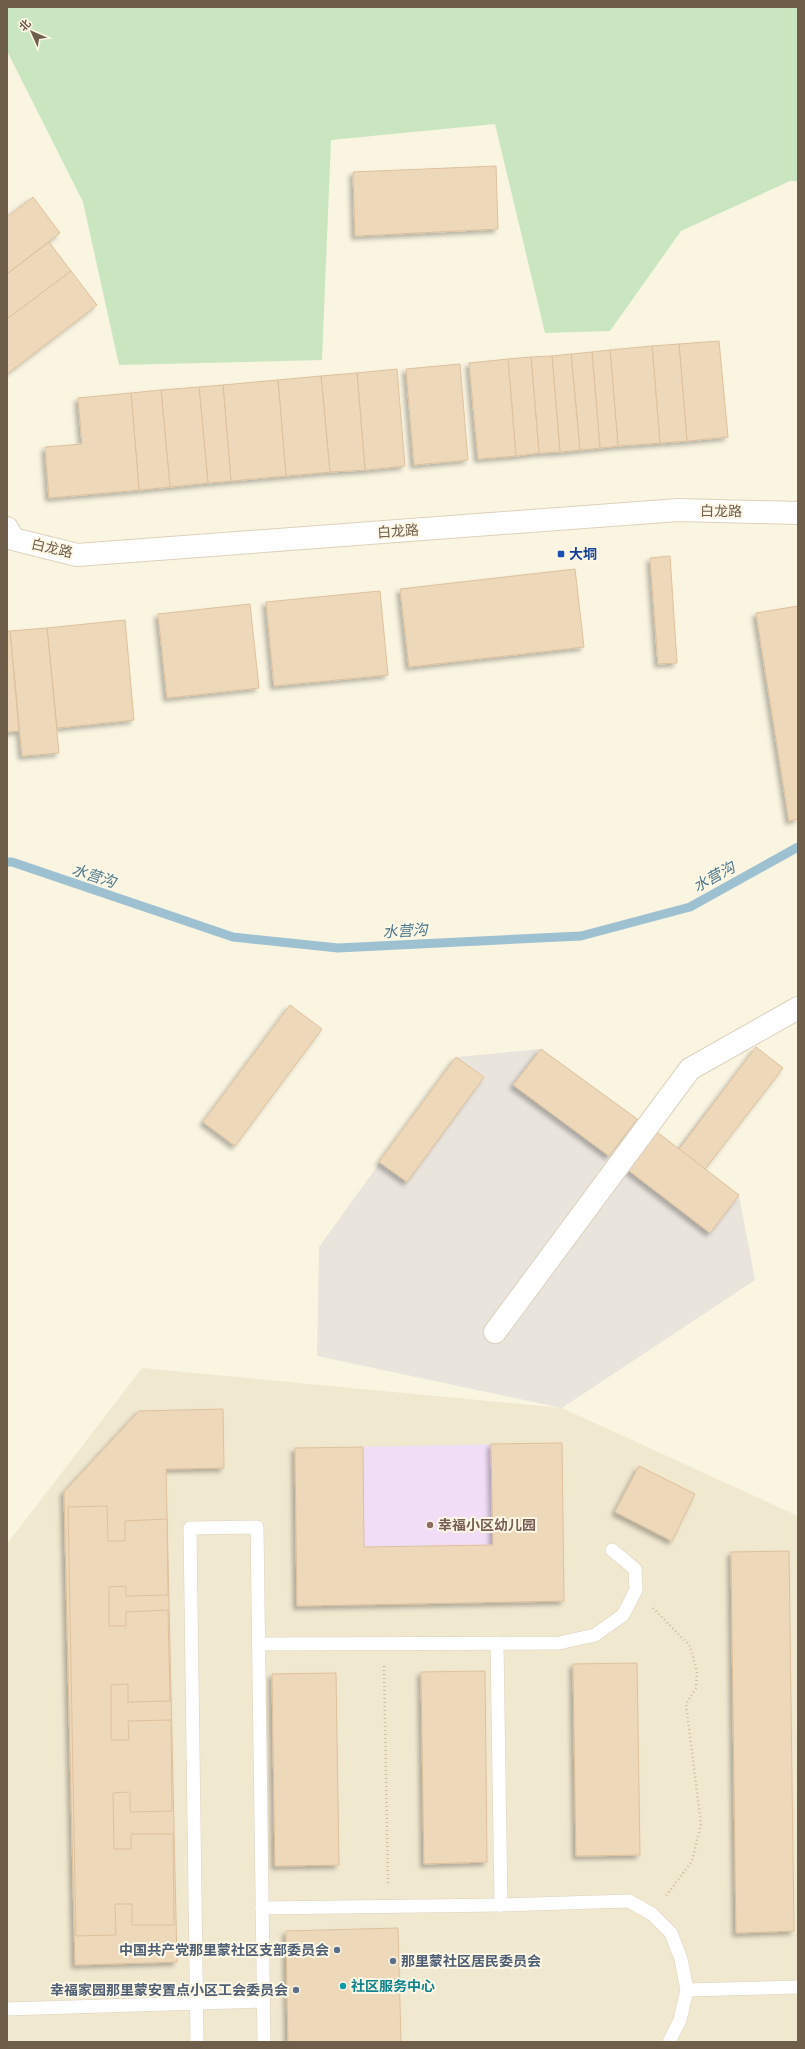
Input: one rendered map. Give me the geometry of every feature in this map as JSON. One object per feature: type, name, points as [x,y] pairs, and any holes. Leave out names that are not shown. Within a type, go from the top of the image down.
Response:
[{"type":"street","name":"白龙路","points":[[7,528],[13,539],[77,555],[678,510],[798,513]]},
{"type":"street","points":[[495,1332],[690,1069],[798,1008]]},
{"type":"lane","points":[[197,2042],[190,1528],[257,1527],[264,2042]]},
{"type":"lane","points":[[259,1644],[559,1643],[595,1635],[623,1614],[636,1590],[635,1569],[612,1550]]},
{"type":"lane","points":[[497,1643],[501,1905]]},
{"type":"lane","points":[[262,1908],[501,1905],[629,1901],[652,1914],[671,1933],[681,1959],[687,1990],[680,2020],[669,2042]]},
{"type":"lane","points":[[687,1990],[798,1987]]},
{"type":"lane","points":[[7,2009],[264,2001]]},
{"type":"path","points":[[636,1590],[690,1646],[697,1672],[696,1688],[686,1704],[701,1824],[692,1861],[652,1914]]},
{"type":"path","points":[[384,1644],[388,1906]]},
{"type":"shaded area","points":[[756,1047],[783,1068],[705,1169],[739,1195],[755,1280],[562,1408],[317,1356],[319,1247],[456,1057],[541,1049],[678,1148]]},
{"type":"shaded area","points":[[142,1368],[562,1408],[798,1516],[798,2042],[7,2042],[7,1544]]},
{"type":"shaded area","name":"幸福小区幼儿园","points":[[562,1443],[564,1601],[297,1606],[295,1448]]},
{"type":"green space","points":[[7,7],[798,7],[798,181],[790,181],[681,231],[610,331],[545,333],[495,124],[331,140],[322,360],[119,365],[83,202],[7,51]]},
{"type":"building","points":[[496,166],[498,229],[355,236],[353,172]]},
{"type":"building","points":[[33,197],[60,233],[7,274],[7,217]]},
{"type":"building","points":[[49,242],[71,271],[7,319],[7,274]]},
{"type":"building","points":[[71,271],[97,305],[7,374],[7,319]]},
{"type":"building","points":[[719,341],[728,437],[687,441],[679,344]]},
{"type":"building","points":[[679,344],[687,441],[660,443],[652,346]]},
{"type":"building","points":[[652,346],[660,443],[618,446],[610,350]]},
{"type":"building","points":[[610,350],[618,446],[600,448],[592,352]]},
{"type":"building","points":[[592,352],[600,448],[580,450],[571,354]]},
{"type":"building","points":[[571,354],[580,450],[560,452],[552,356]]},
{"type":"building","points":[[552,356],[560,452],[539,453],[531,357]]},
{"type":"building","points":[[531,357],[539,453],[516,456],[508,359]]},
{"type":"building","points":[[508,359],[516,456],[478,459],[469,363]]},
{"type":"building","points":[[460,364],[468,460],[414,465],[406,369]]},
{"type":"building","points":[[397,369],[405,466],[365,470],[357,373]]},
{"type":"building","points":[[357,373],[365,470],[330,472],[321,376]]},
{"type":"building","points":[[321,376],[330,472],[286,476],[278,380]]},
{"type":"building","points":[[278,380],[286,476],[231,481],[223,385]]},
{"type":"building","points":[[223,385],[231,481],[208,483],[199,387]]},
{"type":"building","points":[[199,387],[208,483],[170,487],[161,390]]},
{"type":"building","points":[[161,390],[170,487],[139,490],[131,393]]},
{"type":"building","points":[[131,393],[139,490],[49,498],[45,447],[82,444],[78,398]]},
{"type":"building","points":[[670,556],[677,663],[658,664],[650,558]]},
{"type":"building","points":[[575,569],[584,647],[409,667],[400,589]]},
{"type":"building","points":[[380,591],[388,675],[274,686],[266,602]]},
{"type":"building","points":[[250,604],[259,688],[167,698],[158,614]]},
{"type":"building","points":[[798,606],[798,819],[789,821],[756,613]]},
{"type":"building","points":[[125,620],[134,720],[57,728],[47,628]]},
{"type":"building","points":[[47,628],[59,753],[22,756],[10,631]]},
{"type":"building","points":[[10,631],[19,731],[7,732],[7,632]]},
{"type":"building","points":[[290,1005],[322,1029],[235,1146],[203,1122]]},
{"type":"building","points":[[756,1047],[783,1068],[705,1169],[679,1149]]},
{"type":"building","points":[[541,1049],[637,1119],[609,1156],[513,1085]]},
{"type":"building","points":[[456,1057],[484,1077],[407,1182],[379,1162]]},
{"type":"building","points":[[657,1132],[739,1195],[710,1233],[628,1170]]},
{"type":"building","points":[[223,1409],[224,1468],[166,1469],[177,1962],[75,1965],[64,1492],[139,1411]]},
{"type":"building","name":"幸福小区幼儿园","points":[[562,1443],[564,1601],[297,1606],[295,1448],[363,1447],[364,1547],[493,1545],[491,1444]]},
{"type":"building","points":[[639,1466],[695,1494],[672,1541],[615,1512]]},
{"type":"building","points":[[107,1506],[108,1541],[125,1541],[125,1521],[167,1519],[168,1595],[126,1596],[126,1586],[109,1587],[109,1626],[126,1626],[126,1612],[168,1610],[170,1701],[128,1702],[128,1684],[111,1685],[111,1740],[129,1740],[128,1721],[171,1720],[172,1811],[130,1812],[130,1792],[113,1793],[114,1849],[131,1849],[131,1834],[173,1834],[174,1925],[132,1925],[132,1904],[115,1904],[116,1935],[76,1936],[68,1507]]},
{"type":"building","points":[[789,1551],[794,1931],[736,1933],[731,1552]]},
{"type":"building","points":[[637,1663],[640,1855],[576,1856],[573,1664]]},
{"type":"building","points":[[485,1671],[487,1862],[424,1864],[421,1672]]},
{"type":"building","points":[[336,1673],[339,1865],[275,1866],[272,1674]]},
{"type":"building","name":"社区服务中心","points":[[398,1928],[401,2042],[288,2042],[286,1931]]},
{"type":"waterway","name":"水营沟","points":[[7,862],[12,862],[233,937],[338,948],[581,936],[690,907],[798,847]]},
{"type":"place","name":"大垌","points":[[561,554]]},
{"type":"place","name":"幸福小区幼儿园","points":[[430,1525]]},
{"type":"place","name":"中国共产党那里蒙社区支部委员会","points":[[337,1950]]},
{"type":"place","name":"那里蒙社区居民委员会","points":[[393,1961]]},
{"type":"place","name":"社区服务中心","points":[[343,1986]]},
{"type":"place","name":"幸福家园那里蒙安置点小区工会委员会","points":[[296,1990]]}]
